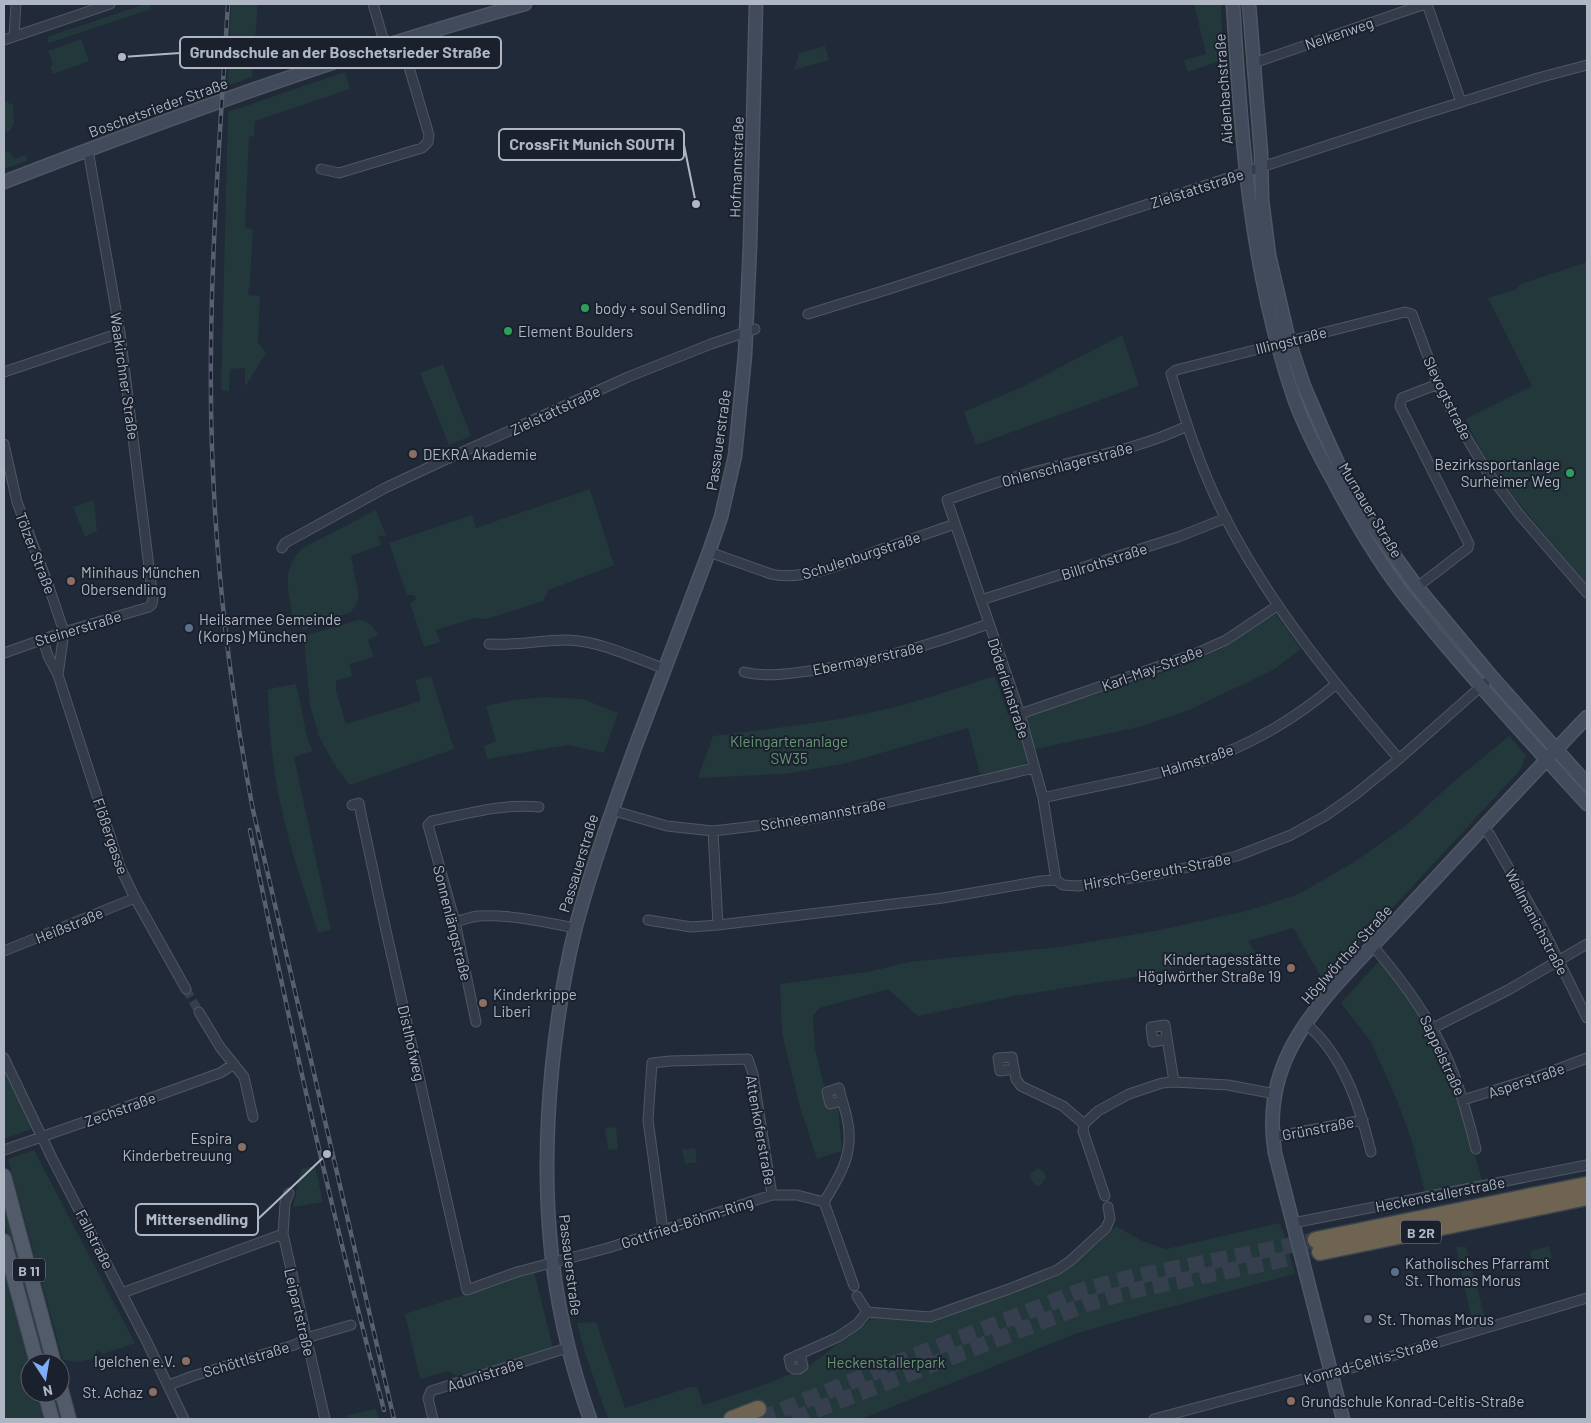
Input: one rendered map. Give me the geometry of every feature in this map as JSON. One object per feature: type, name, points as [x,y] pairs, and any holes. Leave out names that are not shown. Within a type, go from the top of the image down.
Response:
[{"type":"highway","name":"Heckenstallerstraße","points":[[1522,1212],[1318,1246],[1587,1185]]},
{"type":"highway","name":"B 2R","points":[[1522,1212],[1587,1197]]},
{"type":"highway","points":[[1522,1212],[1587,1205]]},
{"type":"highway","points":[[732,1419],[758,1409]]},
{"type":"main road","name":"Boschetsrieder Straße","points":[[4,182],[314,68],[401,40],[525,4]]},
{"type":"main road","name":"Hofmannstraße","points":[[751,330],[756,4]]},
{"type":"main road","name":"Aidenbachstraße","points":[[1233,4],[1246,173]]},
{"type":"main road","points":[[1249,4],[1261,153],[1265,166]]},
{"type":"main road","name":"Murnauer Straße","points":[[1265,166],[1269,255],[1283,342],[1294,400],[1319,454],[1353,517],[1409,601],[1587,804]]},
{"type":"main road","name":"Murnauer Straße","points":[[1246,173],[1258,258],[1268,307],[1343,474],[1368,519],[1417,587],[1492,677],[1587,784]]},
{"type":"main road","name":"Passauerstraße","points":[[590,1419],[567,1348],[552,1262],[546,1174],[549,1105],[558,1011],[575,928],[611,810],[709,552],[720,517],[735,456],[751,330]]},
{"type":"main road","name":"Höglwörther Straße","points":[[1344,1419],[1305,1272],[1273,1137],[1272,1126],[1275,1094],[1286,1061],[1306,1024],[1316,1011],[1373,946],[1587,716]]},
{"type":"main road","name":"B 11","points":[[4,1176],[51,1353]]},
{"type":"main road","name":"B 11","points":[[4,1241],[34,1353]]},
{"type":"main road","points":[[48,1403],[52,1419]]},
{"type":"main road","points":[[65,1403],[69,1419]]},
{"type":"street","points":[[14,36],[16,4]]},
{"type":"street","points":[[4,40],[110,4]]},
{"type":"street","points":[[374,4],[386,45]]},
{"type":"street","points":[[1426,4],[1461,102]]},
{"type":"street","name":"Nelkenweg","points":[[1254,64],[1426,4]]},
{"type":"street","points":[[321,169],[339,173],[422,148],[428,142],[429,135],[401,40]]},
{"type":"street","name":"Zielstattstraße","points":[[808,314],[1461,102],[1587,65]]},
{"type":"street","name":"Waakirchner Straße","points":[[88,150],[120,333],[153,599],[152,604]]},
{"type":"street","name":"Illingstraße","points":[[1187,426],[1171,374],[1176,370],[1405,312],[1412,314]]},
{"type":"street","name":"Slevogtstraße","points":[[1412,314],[1438,384],[1459,425],[1486,470],[1519,514],[1587,593]]},
{"type":"street","name":"Zielstattstraße","points":[[282,548],[285,543],[411,475],[620,380],[751,330]]},
{"type":"street","points":[[4,372],[120,333]]},
{"type":"street","points":[[1417,587],[1468,548],[1469,544],[1400,406],[1402,398],[1438,384]]},
{"type":"street","points":[[1187,426],[1226,518],[1277,606],[1336,684],[1399,760]]},
{"type":"street","name":"Ohlenschlagerstraße","points":[[947,500],[1030,473],[1142,443],[1187,426]]},
{"type":"street","name":"Tölzer Straße","points":[[4,444],[17,502],[49,586],[64,632]]},
{"type":"street","name":"Döderleinstraße","points":[[947,500],[1020,714],[1043,798],[1056,880]]},
{"type":"street","name":"Billrothstraße","points":[[981,600],[1178,537],[1226,518]]},
{"type":"street","name":"Schulenburgstraße","points":[[709,552],[771,574],[793,576],[850,561],[955,524]]},
{"type":"street","name":"Steinerstraße","points":[[4,653],[64,632],[149,607],[152,604]]},
{"type":"street","name":"Karl-May-Straße","points":[[1020,714],[1194,654],[1226,640],[1277,606]]},
{"type":"street","name":"Ebermayerstraße","points":[[744,672],[780,674],[844,665],[918,649],[988,624]]},
{"type":"street","name":"Flößergasse","points":[[58,674],[64,632]]},
{"type":"street","name":"Flößergasse","points":[[42,639],[48,656],[58,674],[120,867],[135,898],[186,989]]},
{"type":"street","points":[[489,644],[581,641],[664,669]]},
{"type":"street","name":"Hirsch-Gereuth-Straße","points":[[648,920],[690,926],[718,925],[943,898],[1056,880],[1063,885],[1070,886],[1158,874],[1246,853],[1291,835],[1325,816],[1356,794],[1399,760],[1492,677]]},
{"type":"street","name":"Halmstraße","points":[[1043,798],[1203,761],[1256,738],[1283,723],[1336,684]]},
{"type":"street","name":"Schneemannstraße","points":[[611,810],[667,826],[713,831],[838,814],[1034,768]]},
{"type":"street","name":"Distlhofweg","points":[[352,805],[359,803],[467,1290]]},
{"type":"street","name":"Sonnenlängstraße","points":[[476,1022],[455,922],[428,825],[432,821],[481,811],[527,806],[539,807]]},
{"type":"street","name":"Wallmenichstraße","points":[[1483,828],[1490,835],[1560,961],[1587,1018]]},
{"type":"street","points":[[713,831],[718,925]]},
{"type":"street","name":"Heißstraße","points":[[4,951],[135,898]]},
{"type":"street","points":[[455,922],[476,916],[496,916],[575,928]]},
{"type":"street","points":[[1433,1028],[1501,994],[1587,944]]},
{"type":"street","name":"Sappelstraße","points":[[1373,946],[1417,1002],[1433,1028],[1464,1100],[1476,1149]]},
{"type":"street","points":[[199,1012],[244,1077],[253,1117]]},
{"type":"street","name":"Grünstraße","points":[[1306,1024],[1332,1053],[1344,1076],[1363,1120],[1371,1152]]},
{"type":"street","points":[[1167,1040],[1174,1082]]},
{"type":"street","name":"Fallstraße","points":[[4,1058],[42,1137],[169,1385],[184,1419]]},
{"type":"street","name":"Asperstraße","points":[[1464,1100],[1587,1058]]},
{"type":"street","name":"Attenkoferstraße","points":[[663,1230],[648,1120],[652,1063],[748,1059],[772,1195]]},
{"type":"street","name":"Zechstraße","points":[[4,1150],[220,1072],[234,1064]]},
{"type":"street","points":[[1014,1069],[1020,1086],[1063,1106],[1084,1124]]},
{"type":"street","points":[[1105,1196],[1083,1131],[1084,1124],[1098,1110],[1145,1088],[1174,1082],[1228,1085],[1275,1094]]},
{"type":"street","points":[[842,1101],[848,1120],[849,1155],[824,1202],[854,1286]]},
{"type":"street","name":"Grünstraße","points":[[1273,1137],[1363,1120]]},
{"type":"street","name":"Heckenstallerstraße","points":[[1293,1223],[1587,1164]]},
{"type":"street","name":"Leipartstraße","points":[[290,1193],[286,1203],[283,1234],[325,1419]]},
{"type":"street","name":"Gottfried-Böhm-Ring","points":[[467,1290],[517,1272],[608,1248],[772,1195],[797,1195],[824,1202]]},
{"type":"street","points":[[867,1312],[930,1316],[1009,1289],[1056,1270],[1070,1261],[1106,1228],[1110,1219],[1108,1207]]},
{"type":"street","points":[[122,1293],[283,1234]]},
{"type":"street","points":[[857,1296],[867,1312]]},
{"type":"street","name":"Konrad-Celtis-Straße","points":[[1154,1419],[1365,1364],[1587,1298]]},
{"type":"street","points":[[798,1355],[838,1337],[857,1324],[867,1312]]},
{"type":"street","name":"Schöttlstraße","points":[[169,1385],[351,1325]]},
{"type":"street","name":"Adunistraße","points":[[433,1419],[428,1398],[431,1391],[567,1348]]},
{"type":"green space","points":[[149,4],[151,9],[49,43],[47,37]]},
{"type":"green space","points":[[231,4],[258,4],[252,77],[227,86]]},
{"type":"green space","points":[[1194,4],[1221,4],[1223,60],[1188,72],[1184,60],[1206,54]]},
{"type":"green space","points":[[81,39],[89,61],[53,74],[50,66],[53,64],[48,51]]},
{"type":"green space","points":[[825,46],[829,60],[794,70],[799,53]]},
{"type":"green space","points":[[345,72],[350,89],[255,121],[254,136],[249,137],[245,228],[253,229],[248,295],[260,296],[258,342],[266,353],[245,387],[245,368],[230,369],[229,392],[221,390],[228,112]]},
{"type":"green space","points":[[4,100],[13,105],[14,123],[10,131],[4,133]]},
{"type":"green space","points":[[9,151],[14,159],[26,155],[27,161],[4,169],[4,153]]},
{"type":"green space","points":[[1587,262],[1587,585],[1492,471],[1465,419],[1532,386],[1488,298],[1515,290],[1523,283]]},
{"type":"green space","points":[[1122,335],[1139,386],[976,445],[964,412],[1024,386]]},
{"type":"green space","points":[[1287,355],[1289,355],[1325,449],[1484,677],[1481,677],[1420,606],[1375,546],[1322,452],[1300,401]]},
{"type":"green space","points":[[443,364],[471,436],[449,445],[420,373]]},
{"type":"green space","points":[[590,489],[614,565],[549,590],[543,601],[487,619],[475,618],[436,630],[440,642],[424,647],[410,603],[416,599],[414,595],[407,595],[389,543],[472,515],[476,528]]},
{"type":"green space","points":[[94,500],[97,531],[85,537],[73,507]]},
{"type":"green space","points":[[376,510],[386,535],[378,537],[381,545],[351,556],[359,597],[354,608],[351,612],[303,630],[301,626],[294,623],[288,592],[288,574],[291,565],[303,548]]},
{"type":"green space","points":[[1276,614],[1301,649],[1273,670],[1189,710],[1139,727],[1031,750],[1024,721],[1026,716],[1195,661],[1223,648]]},
{"type":"green space","points":[[358,620],[370,624],[378,635],[368,640],[374,657],[349,664],[352,676],[336,681],[336,691],[346,724],[421,701],[415,680],[431,676],[454,749],[350,785],[337,769],[317,733],[321,731],[318,732],[310,706],[304,636]]},
{"type":"green space","name":"Kleingartenanlage SW35","points":[[995,676],[1008,715],[1015,713],[1027,759],[1025,765],[980,774],[968,728],[843,764],[784,774],[698,778],[713,736],[817,722],[878,711]]},
{"type":"green space","points":[[296,684],[308,741],[313,751],[294,757],[331,930],[318,933],[293,855],[281,807],[270,733],[268,689]]},
{"type":"green space","points":[[543,697],[583,699],[618,713],[604,753],[568,745],[487,759],[484,746],[496,741],[486,706],[514,700]]},
{"type":"green space","points":[[1509,736],[1526,755],[1521,769],[1324,982],[1293,928],[1248,941],[1256,953],[1242,961],[1230,952],[1213,959],[1134,977],[1014,996],[918,1016],[888,989],[820,1008],[813,1015],[815,1049],[828,1102],[838,1106],[842,1151],[817,1159],[799,1104],[782,1033],[780,984],[872,971],[909,962],[1059,947],[1155,931],[1246,911],[1299,894],[1354,862],[1404,827],[1452,783]]},
{"type":"green space","points":[[1380,960],[1411,1001],[1428,1029],[1451,1077],[1463,1107],[1482,1181],[1425,1193],[1412,1141],[1396,1098],[1371,1042],[1341,1003]]},
{"type":"green space","points":[[4,1067],[34,1128],[4,1139]]},
{"type":"green space","points":[[616,1127],[618,1149],[608,1150],[605,1128]]},
{"type":"green space","points":[[695,1148],[697,1162],[685,1164],[682,1150]]},
{"type":"green space","points":[[34,1150],[135,1343],[103,1354],[97,1350],[95,1358],[80,1362],[70,1361],[70,1353],[61,1353],[8,1159]]},
{"type":"green space","points":[[315,1166],[323,1202],[293,1207],[301,1169]]},
{"type":"green space","points":[[1038,1168],[1044,1172],[1046,1178],[1040,1186],[1036,1186],[1031,1179],[1031,1173]]},
{"type":"green space","points":[[4,1190],[47,1353],[39,1353],[4,1223]]},
{"type":"green space","name":"Heckenstallerpark","points":[[1280,1223],[1295,1274],[1075,1334],[861,1419],[608,1419],[584,1350],[577,1323],[596,1322],[625,1408],[691,1387],[697,1387],[703,1405],[766,1384],[809,1366],[873,1317],[934,1322],[1054,1276],[1066,1270],[1099,1243],[1116,1226],[1142,1241],[1166,1249]]},
{"type":"green space","points":[[1549,1246],[1552,1259],[1533,1264],[1530,1251]]},
{"type":"green space","points":[[1456,1247],[1466,1247],[1485,1318],[1472,1321]]},
{"type":"green space","points":[[4,1262],[27,1353],[20,1353],[20,1403],[42,1403],[46,1419],[4,1419]]},
{"type":"green space","points":[[534,1272],[553,1348],[457,1376],[448,1371],[420,1379],[405,1314]]},
{"type":"green space","points":[[376,1409],[379,1419],[348,1419],[347,1415]]},
{"type":"tunnel","points":[[186,989],[199,1012]]},
{"type":"tunnel","points":[[760,1419],[906,1359],[1083,1290],[1128,1278],[1316,1240]]},
{"type":"tunnel","points":[[793,1419],[1087,1304],[1131,1291],[1320,1252]]},
{"type":"railway","points":[[228,4],[215,220],[211,349],[211,407],[216,523],[226,638],[253,810],[394,1419]]},
{"type":"railway","points":[[250,830],[312,1121],[384,1410]]},
{"type":"place","name":"Grundschule an der Boschetsrieder Straße","points":[[122,57]]},
{"type":"place","name":"CrossFit Munich SOUTH","points":[[696,204]]},
{"type":"place","name":"body + soul Sendling","points":[[585,308]]},
{"type":"place","name":"Element Boulders","points":[[508,331]]},
{"type":"place","name":"DEKRA Akademie","points":[[413,454]]},
{"type":"place","name":"Bezirkssportanlage Surheimer Weg","points":[[1570,473]]},
{"type":"place","name":"Minihaus München Obersendling","points":[[71,581]]},
{"type":"place","name":"Heilsarmee Gemeinde (Korps) München","points":[[189,628]]},
{"type":"place","name":"Kindertagesstätte Höglwörther Straße 19","points":[[1291,968]]},
{"type":"place","name":"Kinderkrippe Liberi","points":[[483,1003]]},
{"type":"place","name":"Espira Kinderbetreuung","points":[[242,1147]]},
{"type":"place","name":"Mittersendling","points":[[327,1154]]},
{"type":"place","name":"Katholisches Pfarramt St. Thomas Morus","points":[[1395,1272]]},
{"type":"place","name":"St. Thomas Morus","points":[[1368,1319]]},
{"type":"place","name":"Igelchen e.V.","points":[[186,1361]]},
{"type":"place","name":"St. Achaz","points":[[153,1392]]},
{"type":"place","name":"Grundschule Konrad-Celtis-Straße","points":[[1291,1401]]}]
